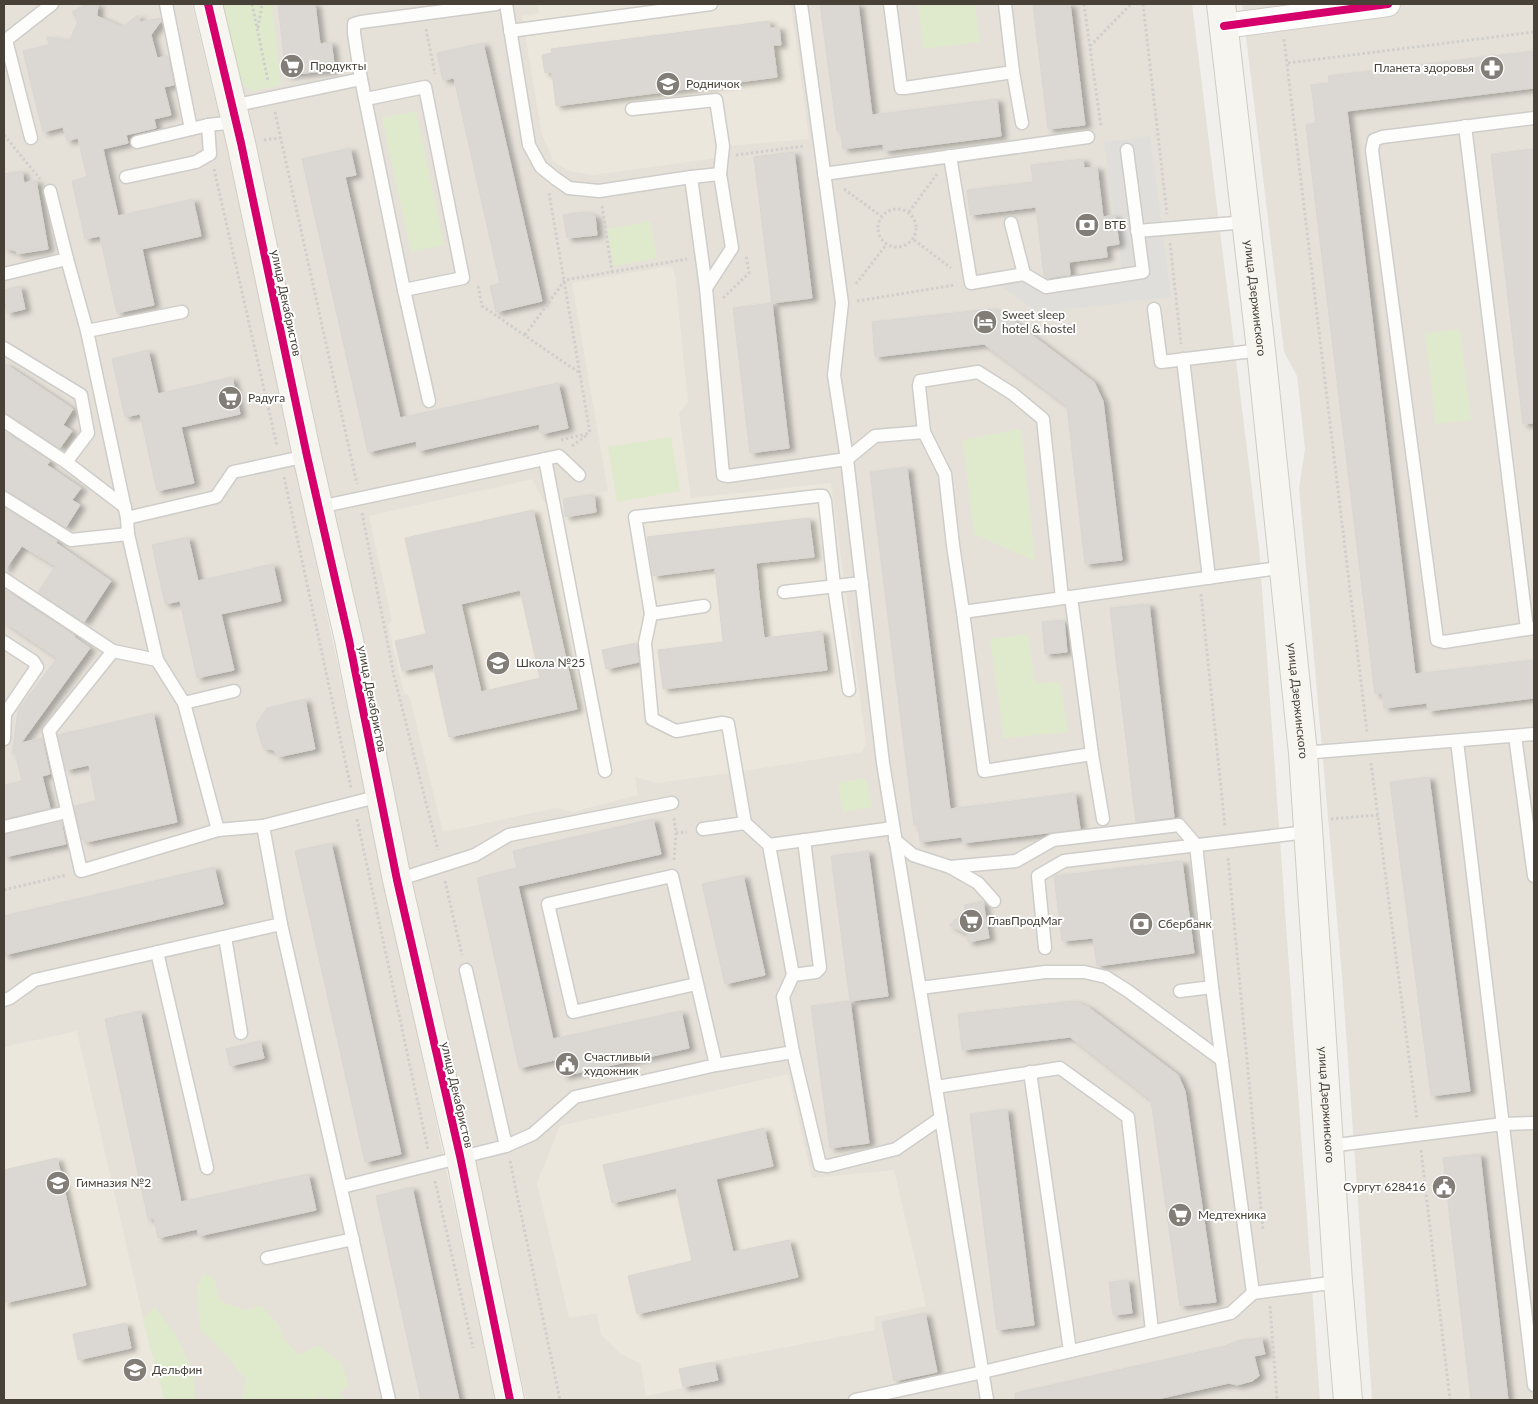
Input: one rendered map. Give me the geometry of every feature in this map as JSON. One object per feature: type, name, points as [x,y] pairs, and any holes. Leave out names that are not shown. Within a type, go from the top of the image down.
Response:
[{"type":"street","name":"улица Декабристов","points":[[208,4],[234,114],[307,456],[349,640],[397,880],[460,1156],[510,1400]]},
{"type":"street","points":[[1223,15],[1280,18],[1359,6],[1388,4]]},
{"type":"street","name":"улица Дзержинского","points":[[1223,15],[1261,350],[1302,753],[1338,1282],[1344,1399]]},
{"type":"lane","points":[[31,138],[5,40],[52,4]]},
{"type":"lane","points":[[166,4],[191,129]]},
{"type":"lane","points":[[429,401],[404,290],[361,79],[354,24],[431,10],[496,4]]},
{"type":"lane","points":[[506,4],[529,145],[541,167],[569,188],[599,191],[720,174]]},
{"type":"lane","points":[[510,31],[711,4]]},
{"type":"lane","points":[[801,4],[842,303],[834,375],[847,459],[883,763],[987,1400]]},
{"type":"lane","points":[[890,4],[901,88],[1013,72]]},
{"type":"lane","points":[[1005,4],[1013,72],[1022,123]]},
{"type":"lane","points":[[137,142],[208,125],[234,114],[361,79]]},
{"type":"lane","points":[[366,99],[425,87],[463,278],[404,290]]},
{"type":"lane","points":[[632,109],[716,100],[723,146],[720,174],[732,248],[706,288]]},
{"type":"lane","points":[[1465,126],[1531,628],[1444,642],[1437,640],[1372,150],[1374,140],[1382,137],[1465,126],[1534,118]]},
{"type":"lane","points":[[126,177],[196,162],[210,154],[208,125]]},
{"type":"lane","points":[[824,174],[1088,137]]},
{"type":"lane","points":[[950,156],[971,283],[1024,274],[1046,288],[1143,272],[1127,150]]},
{"type":"lane","points":[[691,177],[706,288],[723,474],[728,476],[847,459],[875,436],[924,432]]},
{"type":"lane","points":[[50,191],[66,259],[87,331],[126,513],[128,534],[157,660],[184,703],[218,830]]},
{"type":"lane","points":[[1137,231],[1247,222]]},
{"type":"lane","points":[[1011,223],[1024,274]]},
{"type":"lane","points":[[4,274],[66,259]]},
{"type":"lane","points":[[1154,309],[1161,362],[1261,350]]},
{"type":"lane","points":[[87,331],[182,312]]},
{"type":"lane","points":[[4,348],[81,396],[88,433],[66,462]]},
{"type":"lane","points":[[1183,359],[1204,578]]},
{"type":"lane","points":[[1092,754],[984,771],[945,474],[924,432],[920,381],[978,372],[1013,394],[1043,419],[1067,597],[1103,819]]},
{"type":"lane","points":[[4,421],[66,462],[126,513],[216,498],[233,472],[307,456]]},
{"type":"lane","points":[[319,507],[559,456],[580,475]]},
{"type":"lane","points":[[545,459],[605,771]]},
{"type":"lane","points":[[849,690],[823,496],[635,517],[651,614],[645,643],[652,719],[676,731],[722,723],[728,724],[745,823],[769,844],[793,975],[783,997],[793,1052],[820,1165],[828,1166],[896,1149],[941,1118]]},
{"type":"lane","points":[[4,498],[71,540],[128,534]]},
{"type":"lane","points":[[964,612],[1284,567]]},
{"type":"lane","points":[[4,579],[112,651],[157,660]]},
{"type":"lane","points":[[784,592],[862,583]]},
{"type":"lane","points":[[651,614],[704,606]]},
{"type":"lane","points":[[4,642],[33,661],[37,667],[5,714],[4,739]]},
{"type":"lane","points":[[112,651],[49,732],[81,871],[218,830],[263,826],[380,796]]},
{"type":"lane","points":[[184,703],[234,691]]},
{"type":"lane","points":[[1302,753],[1534,734]]},
{"type":"lane","points":[[1515,736],[1534,876]]},
{"type":"lane","points":[[1457,741],[1534,1385]]},
{"type":"lane","points":[[397,880],[475,855],[509,835],[672,803]]},
{"type":"lane","points":[[4,827],[68,812]]},
{"type":"lane","points":[[703,829],[745,823]]},
{"type":"lane","points":[[950,867],[1016,861],[1053,840],[1179,824],[1196,844],[1212,987],[1253,1292]]},
{"type":"lane","points":[[263,826],[281,924],[389,1400]]},
{"type":"lane","points":[[1045,948],[1038,876],[1064,861],[1307,832]]},
{"type":"lane","points":[[769,844],[894,834]]},
{"type":"lane","points":[[894,834],[913,855],[950,867],[978,883],[994,901]]},
{"type":"lane","points":[[793,975],[816,972],[820,968],[804,840]]},
{"type":"lane","points":[[696,984],[573,1012],[548,904],[672,876],[716,1065]]},
{"type":"lane","points":[[4,1000],[10,998],[35,980],[281,924]]},
{"type":"lane","points":[[225,937],[241,1033]]},
{"type":"lane","points":[[158,952],[207,1168]]},
{"type":"lane","points":[[466,970],[506,1146]]},
{"type":"lane","points":[[920,988],[1045,972],[1084,972],[1106,977],[1222,1060]]},
{"type":"lane","points":[[1180,991],[1212,987]]},
{"type":"lane","points":[[342,1187],[506,1146],[533,1134],[575,1096],[716,1065],[793,1052]]},
{"type":"lane","points":[[936,1087],[1060,1068],[1128,1117],[1152,1331]]},
{"type":"lane","points":[[1030,1072],[1070,1351]]},
{"type":"lane","points":[[1329,1146],[1503,1124],[1534,1124]]},
{"type":"lane","points":[[267,1258],[353,1239]]},
{"type":"lane","points":[[855,1400],[983,1372],[1231,1313],[1253,1292],[1338,1282]]},
{"type":"path","points":[[258,30],[262,4]]},
{"type":"path","points":[[1084,4],[1102,136],[1088,137]]},
{"type":"path","points":[[1090,46],[1130,4]]},
{"type":"path","points":[[1143,4],[1183,359]]},
{"type":"path","points":[[431,10],[437,82]]},
{"type":"path","points":[[1280,18],[1288,63],[1368,748],[1419,1134],[1450,1400]]},
{"type":"path","points":[[1288,63],[1534,32]]},
{"type":"path","points":[[4,135],[50,191]]},
{"type":"path","points":[[730,156],[820,144]]},
{"type":"path","points":[[210,154],[280,462],[431,1164],[474,1353]]},
{"type":"path","points":[[909,212],[950,156]]},
{"type":"path","points":[[824,174],[881,216]]},
{"type":"path","points":[[599,191],[612,272]]},
{"type":"path","points":[[548,194],[590,433],[559,456]]},
{"type":"path","points":[[895,208],[909,212],[917,226],[914,240],[900,248],[886,244],[878,231],[881,216],[895,208]]},
{"type":"path","points":[[914,240],[971,283]]},
{"type":"path","points":[[842,303],[886,244]]},
{"type":"path","points":[[721,300],[749,273],[746,253]]},
{"type":"path","points":[[525,335],[564,280],[702,256]]},
{"type":"path","points":[[476,277],[482,306],[578,372]]},
{"type":"path","points":[[842,303],[971,283]]},
{"type":"path","points":[[1204,578],[1226,841],[1263,1232]]},
{"type":"path","points":[[672,803],[676,833],[672,876]]},
{"type":"path","points":[[676,833],[703,829]]},
{"type":"path","points":[[4,890],[81,871]]},
{"type":"path","points":[[506,1146],[560,1400]]},
{"type":"path","points":[[1269,1291],[1277,1400]]},
{"type":"shaded area","points":[[4,4],[192,4],[226,144],[496,1400],[4,1400]]},
{"type":"shaded area","points":[[220,4],[1192,4],[1259,546],[1320,1400],[526,1400]]},
{"type":"shaded area","name":"Родничок","points":[[537,4],[791,4],[809,139],[715,147],[716,158],[593,175],[570,171],[554,162],[542,135],[522,16],[539,13]]},
{"type":"shaded area","points":[[1242,4],[1534,4],[1534,1400],[1372,1400],[1342,976],[1299,488],[1305,449],[1297,376],[1284,352]]},
{"type":"shaded area","name":"ВТБ","points":[[1150,136],[1171,297],[1039,313],[999,285],[1024,280],[1045,294],[1124,283],[1104,142]]},
{"type":"shaded area","points":[[671,266],[675,275],[688,402],[679,413],[691,498],[831,483],[866,743],[862,752],[737,772],[657,783],[635,777],[638,795],[573,812],[557,808],[443,832],[409,695],[404,693],[388,625],[392,621],[369,516],[532,479],[544,502],[608,491],[572,283]]},
{"type":"shaded area","name":"Гимназия №2","points":[[77,1031],[151,1352],[171,1400],[4,1400],[4,1047]]},
{"type":"shaded area","points":[[788,1074],[812,1178],[894,1170],[926,1306],[874,1317],[875,1330],[714,1361],[718,1380],[646,1396],[641,1364],[621,1354],[601,1335],[597,1313],[569,1318],[537,1183],[560,1126]]},
{"type":"green space","points":[[220,4],[272,4],[281,85],[252,91],[238,81]]},
{"type":"green space","points":[[918,4],[975,4],[980,42],[923,49]]},
{"type":"green space","points":[[416,111],[444,245],[411,252],[382,118]]},
{"type":"green space","points":[[650,221],[657,258],[614,266],[607,229]]},
{"type":"green space","points":[[1460,329],[1471,420],[1436,424],[1425,333]]},
{"type":"green space","points":[[1021,429],[1035,561],[974,534],[963,440]]},
{"type":"green space","points":[[671,437],[680,491],[617,502],[608,447]]},
{"type":"green space","points":[[1028,634],[1035,683],[1060,682],[1068,732],[1004,738],[990,639]]},
{"type":"green space","points":[[866,778],[872,807],[843,812],[838,783]]},
{"type":"green space","points":[[203,1274],[214,1278],[220,1301],[245,1310],[261,1306],[278,1324],[285,1341],[299,1355],[318,1346],[341,1362],[349,1385],[339,1393],[344,1400],[327,1400],[318,1395],[317,1400],[242,1400],[246,1380],[226,1355],[200,1329],[197,1288]]},
{"type":"green space","points":[[155,1307],[177,1337],[194,1374],[195,1400],[164,1400],[143,1319]]},
{"type":"building","points":[[98,4],[97,16],[122,27],[138,15],[140,22],[161,18],[161,21],[151,35],[157,58],[168,56],[174,85],[164,87],[171,115],[154,119],[156,128],[126,135],[128,143],[103,149],[118,216],[193,199],[201,236],[142,249],[154,305],[117,313],[100,236],[85,239],[72,181],[87,177],[78,138],[67,141],[63,127],[43,132],[23,51],[49,45],[47,37],[69,41],[78,22],[72,12],[84,5]]},
{"type":"building","points":[[278,4],[315,4],[320,44],[331,42],[335,70],[286,75]]},
{"type":"building","points":[[820,4],[858,4],[872,115],[997,99],[1001,136],[884,151],[883,144],[843,149],[841,131],[837,131]]},
{"type":"building","points":[[1033,4],[1070,4],[1085,125],[1048,129]]},
{"type":"building","points":[[769,21],[770,28],[779,27],[781,45],[773,45],[777,77],[556,106],[552,72],[545,73],[542,55],[552,53],[551,49]]},
{"type":"building","points":[[483,43],[542,301],[496,312],[490,286],[500,283],[454,78],[443,80],[437,53]]},
{"type":"building","points":[[1534,51],[1534,88],[1347,111],[1415,674],[1534,660],[1534,698],[1428,711],[1427,703],[1384,708],[1382,693],[1375,694],[1306,125],[1316,123],[1311,85],[1329,83],[1328,76]]},
{"type":"building","points":[[350,148],[356,175],[345,177],[400,418],[558,383],[568,428],[541,434],[539,424],[418,451],[416,441],[368,452],[302,159]]},
{"type":"building","points":[[1534,149],[1534,423],[1523,424],[1491,154]]},
{"type":"building","points":[[794,152],[812,298],[772,303],[754,157]]},
{"type":"building","points":[[1083,159],[1084,168],[1097,167],[1103,217],[1115,215],[1119,244],[1106,246],[1107,257],[1069,262],[1070,275],[1047,278],[1044,276],[1036,207],[970,215],[967,190],[1033,182],[1031,165]]},
{"type":"building","points":[[22,171],[24,183],[36,180],[48,249],[17,254],[16,251],[4,248],[4,174]]},
{"type":"building","points":[[584,212],[595,216],[597,235],[567,238],[563,215]]},
{"type":"building","points":[[20,286],[25,309],[7,313],[4,290]]},
{"type":"building","points":[[772,303],[789,448],[750,453],[733,308]]},
{"type":"building","points":[[990,309],[1003,313],[1094,382],[1103,401],[1122,560],[1085,564],[1067,406],[984,344],[875,357],[872,322]]},
{"type":"building","points":[[148,350],[158,394],[232,377],[240,414],[181,427],[194,483],[157,491],[140,414],[125,417],[112,359]]},
{"type":"building","points":[[4,363],[73,409],[63,425],[72,431],[60,448],[4,413]]},
{"type":"building","points":[[4,431],[50,461],[47,465],[81,488],[72,500],[80,505],[66,527],[4,490]]},
{"type":"building","points":[[907,467],[950,809],[1075,793],[1080,829],[963,843],[962,837],[920,842],[918,825],[914,825],[870,472]]},
{"type":"building","points":[[594,494],[596,512],[565,517],[563,499]]},
{"type":"building","points":[[4,507],[57,541],[56,543],[111,581],[84,622],[38,592],[55,566],[22,546],[4,571]]},
{"type":"building","points":[[533,510],[577,709],[449,737],[433,664],[402,671],[395,641],[426,634],[405,538]],"holes":[[[520,590],[540,678],[481,692],[461,604]]]},
{"type":"building","points":[[809,518],[814,557],[756,563],[764,638],[822,631],[827,670],[663,689],[658,650],[723,642],[715,568],[653,576],[647,537]]},
{"type":"building","points":[[188,537],[198,581],[273,564],[281,601],[221,614],[234,670],[197,678],[180,601],[165,604],[152,545]]},
{"type":"building","points":[[4,589],[90,648],[21,743],[42,738],[50,774],[42,776],[50,808],[4,819],[4,785],[22,781],[15,752],[12,755],[18,710],[57,658],[4,622]]},
{"type":"building","points":[[1149,604],[1174,817],[1136,822],[1110,608]]},
{"type":"building","points":[[1064,620],[1067,652],[1045,654],[1042,622]]},
{"type":"building","points":[[636,643],[639,662],[606,669],[602,650]]},
{"type":"building","points":[[305,699],[315,749],[278,757],[274,750],[263,748],[256,724],[267,708]]},
{"type":"building","points":[[153,713],[177,822],[87,842],[87,840],[82,840],[74,806],[96,801],[89,765],[66,770],[58,735]]},
{"type":"building","points":[[1429,777],[1470,1091],[1431,1096],[1390,782]]},
{"type":"building","points":[[653,819],[661,854],[518,886],[553,1039],[681,1011],[689,1048],[563,1076],[559,1059],[519,1068],[477,878],[517,868],[513,851]]},
{"type":"building","points":[[61,822],[66,844],[4,857],[4,835]]},
{"type":"building","points":[[331,843],[401,1154],[365,1162],[295,851]]},
{"type":"building","points":[[868,851],[888,996],[850,1001],[831,856]]},
{"type":"building","name":"Сбербанк","points":[[1182,861],[1194,953],[1097,966],[1093,938],[1062,941],[1054,876]]},
{"type":"building","points":[[214,867],[223,904],[4,955],[4,916]]},
{"type":"building","points":[[743,875],[765,975],[725,984],[702,884]]},
{"type":"building","name":"ГлавПродМаг","points":[[983,901],[989,938],[968,942],[967,934],[949,925],[965,911],[964,905]]},
{"type":"building","points":[[850,1001],[869,1143],[830,1148],[811,1006]]},
{"type":"building","points":[[1074,1001],[1088,1007],[1178,1075],[1185,1091],[1216,1302],[1180,1306],[1151,1100],[1070,1037],[962,1050],[958,1014]]},
{"type":"building","points":[[140,1011],[181,1202],[308,1174],[316,1210],[199,1236],[197,1229],[158,1238],[154,1218],[148,1219],[105,1019]]},
{"type":"building","points":[[260,1041],[264,1058],[230,1066],[226,1049]]},
{"type":"building","points":[[1007,1109],[1034,1325],[997,1330],[970,1114]]},
{"type":"building","points":[[764,1128],[773,1166],[716,1179],[733,1252],[789,1240],[798,1277],[637,1314],[628,1276],[692,1261],[676,1188],[612,1203],[603,1165]]},
{"type":"building","points":[[1480,1154],[1508,1400],[1471,1400],[1443,1158]]},
{"type":"building","points":[[57,1158],[86,1285],[4,1303],[4,1170]]},
{"type":"building","points":[[412,1187],[459,1400],[421,1400],[376,1196]]},
{"type":"building","points":[[1128,1280],[1132,1313],[1113,1315],[1109,1282]]},
{"type":"building","points":[[925,1313],[937,1372],[894,1381],[882,1322]]},
{"type":"building","points":[[126,1323],[131,1348],[78,1360],[73,1334]]},
{"type":"building","points":[[1261,1337],[1265,1354],[1254,1356],[1259,1376],[1252,1381],[1237,1385],[1229,1383],[1153,1400],[1015,1400],[1015,1393],[1221,1347],[1244,1339],[1250,1340]]},
{"type":"building","points":[[714,1362],[718,1380],[683,1387],[679,1369]]},
{"type":"cycle path","points":[[208,4],[241,143],[307,456],[349,640],[397,880],[460,1156],[510,1400]]},
{"type":"cycle path","points":[[1224,26],[1388,4]]},
{"type":"place","name":"Продукты","points":[[292,66]]},
{"type":"place","name":"Планета здоровья","points":[[1492,68]]},
{"type":"place","name":"Родничок","points":[[668,84]]},
{"type":"place","name":"ВТБ","points":[[1087,225]]},
{"type":"place","name":"Sweet sleep hotel & hostel","points":[[985,322]]},
{"type":"place","name":"Радуга","points":[[230,398]]},
{"type":"place","name":"Школа №25","points":[[498,663]]},
{"type":"place","name":"ГлавПродМаг","points":[[971,921]]},
{"type":"place","name":"Сбербанк","points":[[1141,924]]},
{"type":"place","name":"Счастливый художник","points":[[567,1064]]},
{"type":"place","name":"Гимназия №2","points":[[58,1183]]},
{"type":"place","name":"Сургут 628416","points":[[1444,1187]]},
{"type":"place","name":"Медтехника","points":[[1180,1215]]},
{"type":"place","name":"Дельфин","points":[[135,1370]]}]
